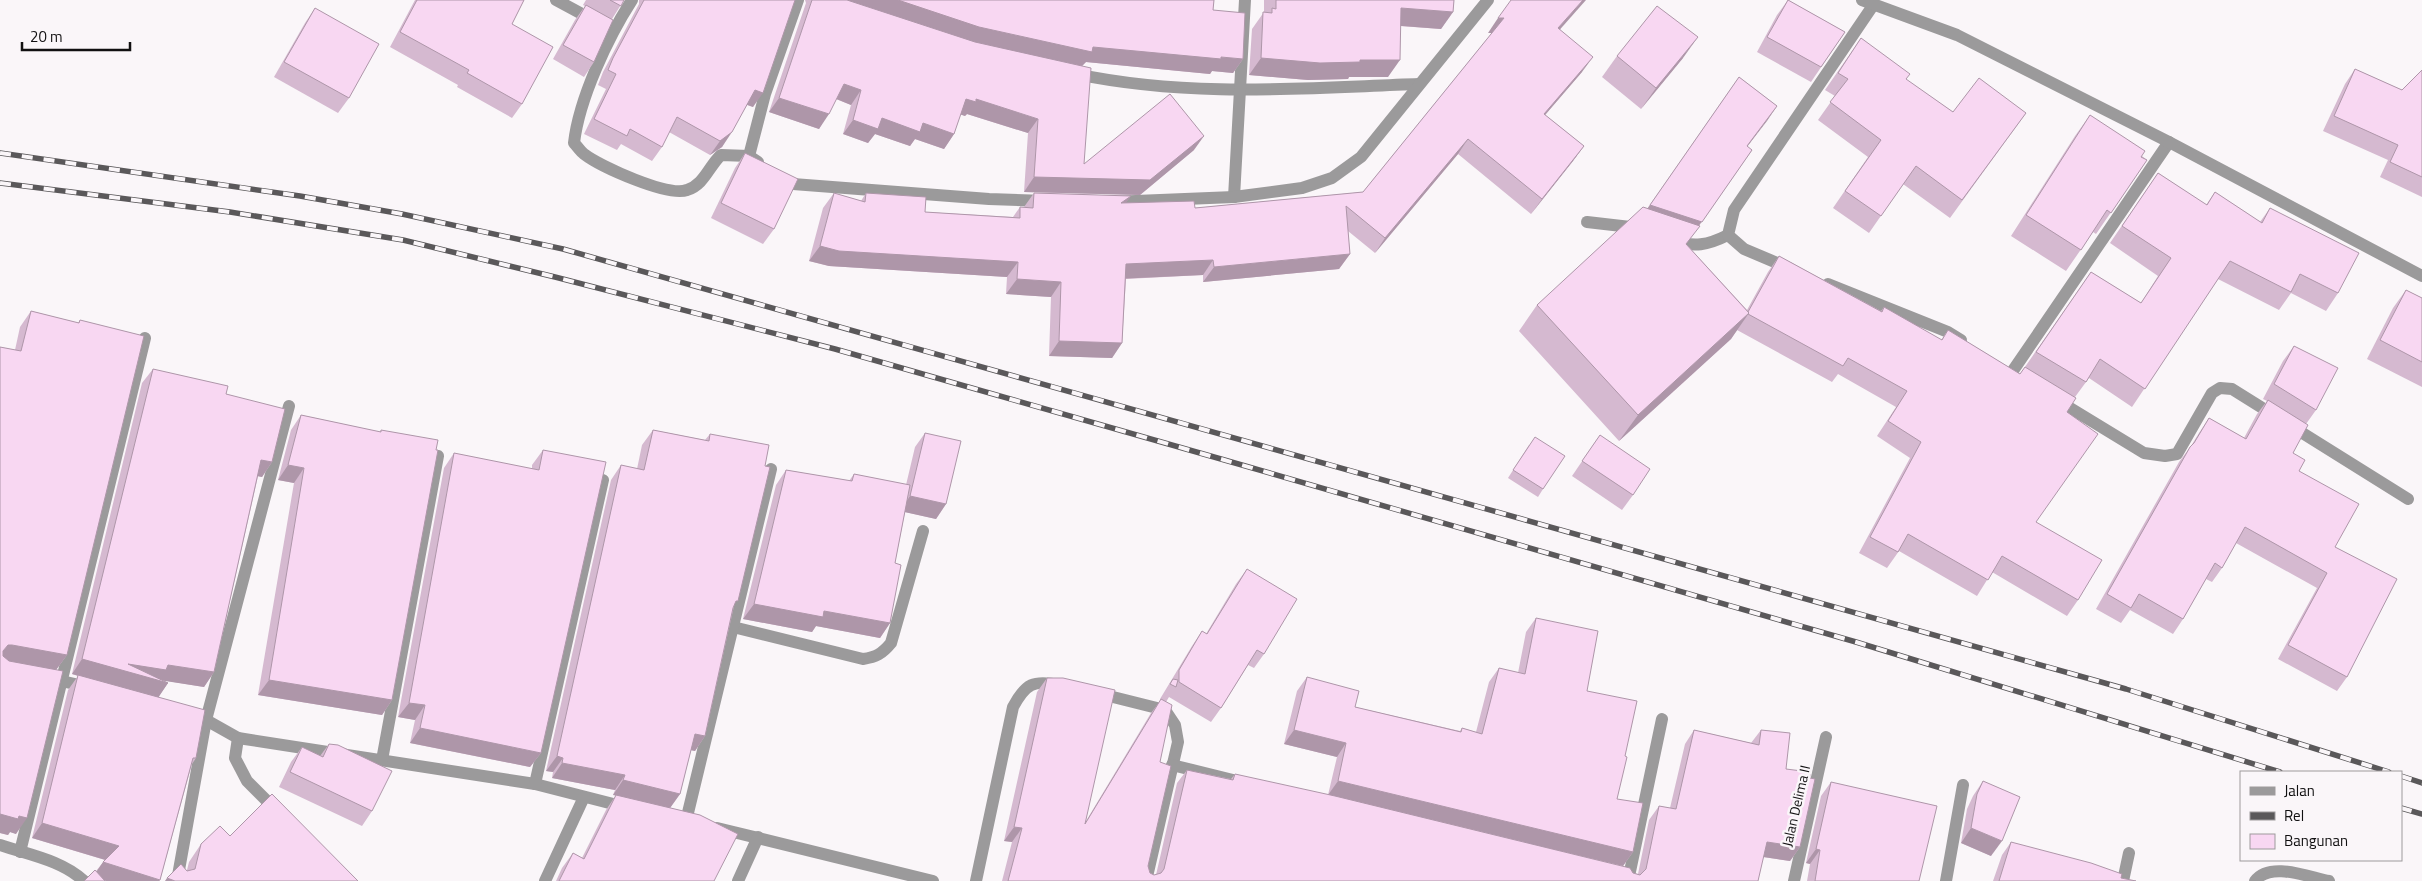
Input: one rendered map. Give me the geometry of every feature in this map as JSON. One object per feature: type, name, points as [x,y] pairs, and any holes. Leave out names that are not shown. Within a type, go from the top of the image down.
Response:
[{"type":"street","points":[[556,0],[612,30]]},
{"type":"street","points":[[632,0],[612,30],[576,124],[574,142],[582,153],[596,162],[649,186],[685,191],[696,187],[722,155],[749,156],[793,184],[990,199],[1058,201]]},
{"type":"street","points":[[749,156],[765,94],[798,0]]},
{"type":"street","points":[[1234,197],[1245,0]]},
{"type":"street","points":[[1098,202],[1137,203],[1234,197],[1302,188],[1332,178],[1361,158],[1419,84],[1461,36],[1488,0]]},
{"type":"street","points":[[1728,236],[1734,210],[1868,2],[1957,35],[2169,142],[2422,276]]},
{"type":"street","points":[[1062,71],[1181,89],[1239,91],[1419,84]]},
{"type":"street","points":[[2012,372],[2169,142]]},
{"type":"street","points":[[1587,222],[1632,226],[1687,246],[1707,245],[1728,236]]},
{"type":"street","points":[[1728,236],[1744,249],[1798,272]]},
{"type":"street","points":[[1816,279],[1948,332],[1972,347]]},
{"type":"street","points":[[20,852],[145,338]]},
{"type":"street","points":[[2045,393],[2144,454],[2165,456],[2177,454],[2212,393],[2220,388],[2232,389],[2408,499]]},
{"type":"street","points":[[177,881],[206,720],[289,406]]},
{"type":"street","points":[[382,760],[438,456]]},
{"type":"street","points":[[771,469],[733,627],[690,822],[758,837],[932,881]]},
{"type":"street","points":[[535,784],[603,480]]},
{"type":"street","points":[[733,627],[862,659],[875,657],[884,652],[891,643],[923,531]]},
{"type":"street","points":[[27,673],[63,680],[101,691]]},
{"type":"street","points":[[976,881],[1013,707],[1022,690],[1035,683],[1081,690],[1165,710],[1175,725],[1178,742],[1146,881]]},
{"type":"street","points":[[177,712],[206,720],[238,738],[535,784],[640,810]]},
{"type":"street","points":[[1625,877],[1662,719]]},
{"type":"street","name":"Jalan Delima II","points":[[1794,881],[1826,737]]},
{"type":"street","points":[[238,738],[235,758],[247,781],[284,818]]},
{"type":"street","points":[[1172,765],[1250,784]]},
{"type":"street","points":[[1946,881],[1963,785]]},
{"type":"street","points":[[545,881],[584,797]]},
{"type":"street","points":[[738,881],[758,837]]},
{"type":"street","points":[[0,845],[40,857],[74,872],[84,881]]},
{"type":"street","points":[[2123,881],[2129,853]]},
{"type":"street","points":[[2255,881],[2265,871],[2277,871],[2329,881]]},
{"type":"building","points":[[417,0],[524,0],[512,24],[553,47],[522,104],[467,73],[469,70],[400,32]]},
{"type":"building","points":[[610,0],[624,0],[621,6]]},
{"type":"building","points":[[644,0],[795,0],[763,93],[755,90],[732,132],[720,141],[677,117],[662,147],[630,129],[627,136],[594,119],[616,74],[608,70],[613,58]]},
{"type":"building","points":[[812,0],[847,0],[975,42],[1091,68],[1084,164],[1170,94],[1204,136],[1150,180],[1034,177],[1038,119],[976,99],[976,102],[966,99],[954,134],[923,123],[920,132],[882,118],[878,129],[853,120],[861,90],[844,84],[829,114],[779,98]]},
{"type":"building","points":[[898,0],[1214,0],[1213,10],[1245,13],[1243,59],[1221,57],[1221,59],[1093,47],[1092,52],[979,27]]},
{"type":"building","points":[[1276,0],[1454,0],[1453,12],[1401,8],[1400,60],[1320,63],[1261,58],[1263,12],[1272,13],[1272,8],[1276,9]]},
{"type":"building","points":[[1511,0],[1583,0],[1558,28],[1593,57],[1544,114],[1584,146],[1542,199],[1468,139],[1385,238],[1346,206],[1350,254],[1214,267],[1213,260],[1126,264],[1122,343],[1059,341],[1061,282],[1017,279],[1018,262],[839,251],[820,246],[834,193],[865,202],[866,193],[926,197],[925,212],[1020,218],[1020,207],[1033,208],[1034,193],[1131,196],[1121,203],[1194,201],[1195,208],[1363,192],[1504,18],[1498,18]]},
{"type":"building","points":[[1788,0],[1845,32],[1821,67],[1767,37]]},
{"type":"building","points":[[586,5],[613,20],[594,62],[563,45]]},
{"type":"building","points":[[1657,6],[1698,37],[1656,88],[1617,56]]},
{"type":"building","points":[[315,8],[379,44],[349,98],[284,62]]},
{"type":"building","points":[[1861,38],[1910,74],[1906,79],[1953,112],[1979,78],[2026,113],[1962,200],[1916,166],[1881,216],[1845,191],[1881,140],[1830,102],[1848,79],[1838,73]]},
{"type":"building","points":[[2355,69],[2402,90],[2422,70],[2422,177],[2390,162],[2398,145],[2334,116]]},
{"type":"building","points":[[1739,77],[1777,106],[1747,146],[1752,150],[1702,222],[1650,205]]},
{"type":"building","points":[[2090,115],[2145,151],[2141,157],[2147,160],[2111,213],[2107,210],[2081,250],[2026,215]]},
{"type":"building","points":[[745,153],[798,179],[774,229],[721,203]]},
{"type":"building","points":[[2158,173],[2207,205],[2215,192],[2262,223],[2270,208],[2359,253],[2338,293],[2300,274],[2291,292],[2230,261],[2145,389],[2100,359],[2086,382],[2036,352],[2091,272],[2141,303],[2171,258],[2122,226]]},
{"type":"building","points":[[1643,207],[1700,226],[1686,244],[1749,313],[1638,415],[1537,305]]},
{"type":"building","points":[[1779,256],[1882,312],[1884,307],[1942,340],[1948,330],[2020,374],[2025,367],[2076,398],[2067,412],[2098,434],[2036,522],[2102,560],[2078,600],[2002,556],[1988,580],[1908,534],[1898,552],[1870,537],[1921,442],[1888,421],[1907,391],[1848,358],[1843,366],[1748,314]]},
{"type":"building","points":[[2406,290],[2422,298],[2422,362],[2380,340]]},
{"type":"building","points":[[31,311],[79,323],[80,320],[144,336],[67,655],[12,645],[8,645],[3,651],[3,656],[9,661],[63,671],[27,818],[19,816],[18,819],[0,814],[0,347],[21,351]]},
{"type":"building","points":[[2294,346],[2338,368],[2316,410],[2274,384]]},
{"type":"building","points":[[153,369],[228,386],[226,394],[285,409],[272,462],[261,460],[214,672],[168,665],[166,670],[128,664],[168,683],[82,659]]},
{"type":"building","points":[[2268,400],[2308,425],[2293,453],[2305,460],[2299,471],[2359,504],[2335,547],[2397,579],[2347,677],[2288,645],[2327,573],[2245,527],[2222,568],[2215,563],[2183,619],[2139,594],[2131,608],[2107,594],[2190,447],[2209,418],[2246,439]]},
{"type":"building","points":[[301,415],[381,432],[381,430],[438,440],[436,450],[438,450],[392,700],[269,680],[304,468],[288,465]]},
{"type":"building","points":[[653,430],[709,441],[710,434],[769,445],[765,466],[770,467],[738,601],[736,601],[733,608],[705,736],[695,734],[680,794],[623,780],[625,775],[562,763],[563,758],[557,756],[621,465],[644,470]]},
{"type":"building","points":[[925,433],[961,441],[946,504],[910,496]]},
{"type":"building","points":[[1600,435],[1650,469],[1633,495],[1582,461]]},
{"type":"building","points":[[1535,437],[1565,456],[1543,489],[1513,470]]},
{"type":"building","points":[[543,450],[606,462],[541,753],[420,728],[425,705],[409,703],[454,453],[539,470]]},
{"type":"building","points":[[786,470],[852,481],[854,474],[910,485],[895,563],[901,565],[890,623],[824,611],[823,617],[754,604]]},
{"type":"building","points":[[1247,569],[1297,599],[1264,654],[1257,650],[1221,708],[1179,682],[1179,670],[1202,631],[1207,634]]},
{"type":"building","points":[[1536,618],[1598,631],[1587,691],[1637,701],[1617,799],[1643,803],[1633,852],[1338,781],[1346,743],[1294,730],[1307,677],[1359,691],[1355,707],[1461,732],[1462,728],[1482,734],[1499,668],[1525,674]]},
{"type":"building","points":[[78,675],[205,710],[196,758],[193,758],[160,880],[103,862],[119,846],[42,823]]},
{"type":"building","points":[[1047,678],[1063,678],[1115,690],[1085,824],[1161,699],[1172,705],[1160,762],[1171,766],[1148,866],[1150,873],[1154,875],[1161,873],[1164,869],[1187,770],[1233,780],[1235,774],[1335,796],[1630,868],[1633,873],[1640,875],[1646,869],[1659,806],[1676,809],[1694,730],[1759,745],[1761,730],[1790,733],[1786,769],[1810,772],[1810,778],[1815,779],[1800,847],[1767,842],[1758,881],[1008,881],[1022,828],[1014,827]]},
{"type":"building","points":[[1173,679],[1178,680],[1176,687],[1170,684]]},
{"type":"building","points":[[329,744],[338,745],[392,771],[372,811],[290,772],[302,747],[323,757]]},
{"type":"building","points":[[1983,781],[2020,797],[2002,841],[1971,828],[1977,794]]},
{"type":"building","points":[[1831,782],[1937,806],[1919,881],[1815,881],[1820,850],[1816,849]]},
{"type":"building","points":[[272,794],[358,881],[175,881],[167,878],[181,864],[187,871],[195,869],[201,844],[220,826],[230,836]]},
{"type":"building","points":[[616,795],[700,815],[738,834],[714,881],[559,881],[573,853],[584,859]]},
{"type":"building","points":[[2011,842],[2091,863],[2122,874],[2121,878],[2136,881],[1999,881]]},
{"type":"building","points":[[95,870],[105,881],[84,881]]},
{"type":"railway","points":[[0,153],[300,196],[402,214],[563,249],[2126,689],[2386,771]]},
{"type":"railway","points":[[0,183],[230,212],[403,240],[835,349],[1856,642],[2277,771]]},
{"type":"railway","points":[[2402,776],[2422,783]]},
{"type":"railway","points":[[2402,808],[2422,814]]}]
